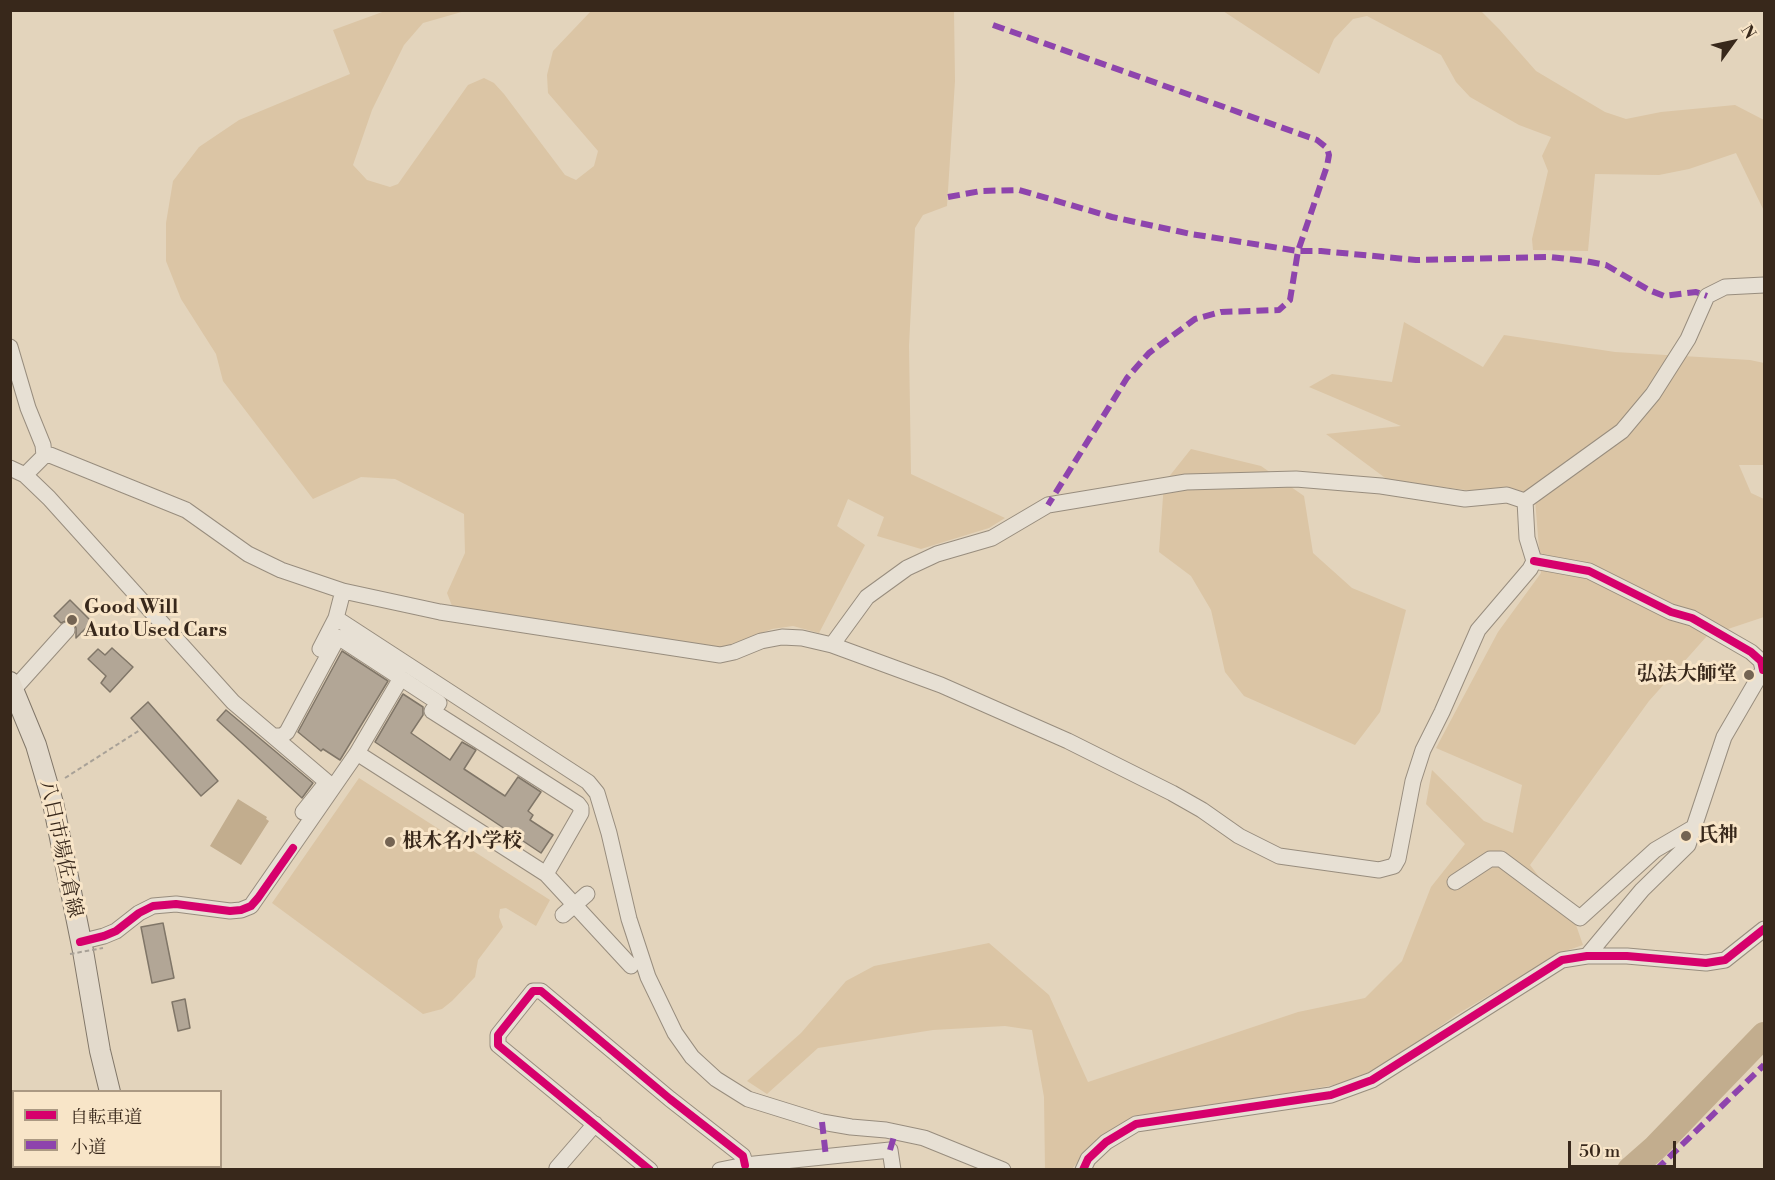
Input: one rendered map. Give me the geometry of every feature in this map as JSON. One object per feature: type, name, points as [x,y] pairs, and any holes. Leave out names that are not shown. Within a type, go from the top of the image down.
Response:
[{"type":"main road","name":"八日市場佐倉線","points":[[12,686],[36,745],[53,803],[78,949],[110,1090]]},
{"type":"street","points":[[1525,501],[1622,431],[1653,394],[1688,339],[1707,296],[1725,287],[1764,285]]},
{"type":"street","points":[[10,347],[28,408],[43,445],[44,456]]},
{"type":"street","points":[[25,475],[44,456],[50,455],[186,510],[248,554],[281,570],[343,591],[440,612],[720,655],[734,652],[761,640],[782,637],[801,638],[832,645],[941,685],[1068,741],[1172,793],[1202,810],[1239,836],[1279,856],[1379,870],[1394,866],[1398,859],[1413,781],[1423,750],[1479,630],[1530,569],[1534,561],[1527,538],[1525,501]]},
{"type":"street","points":[[10,468],[25,475],[106,560],[233,702],[327,782],[303,812]]},
{"type":"street","points":[[832,645],[867,597],[907,568],[937,554],[992,538],[1048,505],[1186,482],[1296,479],[1381,486],[1465,499],[1507,495],[1525,501]]},
{"type":"street","points":[[1534,561],[1589,571],[1663,608],[1692,618],[1751,652],[1761,661],[1764,671],[1725,737],[1688,845],[1636,897],[1587,956]]},
{"type":"street","points":[[274,736],[336,618],[343,591]]},
{"type":"street","points":[[336,618],[588,782],[597,793],[629,919],[648,977],[675,1032],[692,1057],[716,1079],[748,1099],[822,1122],[886,1130],[924,1138],[1003,1170]]},
{"type":"street","points":[[12,686],[68,630]]},
{"type":"street","points":[[274,736],[282,736],[287,732],[338,637],[439,703],[432,711],[581,808],[581,813],[546,874]]},
{"type":"street","points":[[78,949],[116,931],[139,913],[153,906],[176,904],[230,911],[251,906],[357,753],[401,678]]},
{"type":"street","points":[[357,753],[546,874],[569,910],[631,966]]},
{"type":"street","points":[[1455,882],[1490,859],[1501,860],[1581,918],[1655,850],[1696,826]]},
{"type":"street","points":[[569,910],[587,894]]},
{"type":"street","points":[[1083,1170],[1088,1159],[1106,1142],[1136,1124],[1331,1095],[1372,1080],[1562,960],[1587,956],[1627,956],[1706,963],[1725,960],[1764,929]]},
{"type":"street","points":[[650,1170],[498,1045],[498,1035],[533,991],[541,991],[670,1099],[743,1156],[745,1165]]},
{"type":"street","points":[[558,1170],[556,1168],[595,1124]]},
{"type":"street","points":[[720,1170],[745,1165],[890,1150],[893,1170]]},
{"type":"path","points":[[60,781],[140,730]]},
{"type":"path","points":[[78,949],[103,948]]},
{"type":"shaded area","points":[[385,11],[465,11],[423,23],[404,45],[372,110],[353,165],[367,180],[390,187],[398,184],[468,85],[484,78],[494,83],[504,94],[565,175],[576,180],[594,166],[598,151],[548,93],[547,75],[553,51],[591,11],[954,11],[955,81],[947,206],[923,215],[915,228],[909,346],[911,474],[1005,518],[989,528],[921,549],[877,536],[884,517],[848,499],[837,526],[865,545],[819,633],[793,626],[772,629],[727,646],[708,648],[538,623],[452,606],[447,593],[465,553],[464,514],[395,479],[361,477],[313,499],[223,381],[216,354],[181,299],[166,261],[166,223],[173,181],[199,147],[239,120],[350,74],[333,30]]},
{"type":"shaded area","points":[[1223,11],[1481,11],[1536,71],[1605,112],[1626,119],[1661,112],[1735,105],[1764,120],[1764,211],[1736,153],[1689,169],[1659,175],[1595,174],[1588,251],[1533,250],[1532,239],[1548,171],[1542,156],[1551,137],[1519,125],[1470,97],[1456,82],[1441,55],[1367,16],[1353,19],[1334,39],[1319,74]]},
{"type":"shaded area","points":[[1404,322],[1483,367],[1504,335],[1615,352],[1750,360],[1764,363],[1764,465],[1739,465],[1751,493],[1764,499],[1764,617],[1707,636],[1649,701],[1530,865],[1576,925],[1583,945],[1560,953],[1456,1015],[1366,1079],[1236,1103],[1162,1114],[1135,1115],[1093,1143],[1072,1169],[1045,1169],[1044,1097],[1032,1030],[1005,1026],[933,1030],[818,1048],[767,1094],[747,1081],[801,1033],[846,981],[874,966],[989,943],[1049,995],[1088,1082],[1298,1012],[1365,998],[1402,961],[1431,887],[1465,844],[1426,804],[1432,770],[1484,821],[1513,833],[1522,785],[1436,748],[1498,632],[1541,573],[1535,499],[1388,480],[1326,434],[1401,426],[1309,387],[1332,374],[1392,382]]},
{"type":"shaded area","points":[[1191,449],[1261,466],[1304,496],[1313,553],[1352,588],[1406,610],[1380,712],[1355,745],[1244,696],[1225,672],[1211,610],[1191,576],[1159,552],[1164,483]]},
{"type":"shaded area","points":[[359,778],[550,900],[536,926],[506,908],[500,909],[499,917],[503,927],[478,960],[475,977],[442,1009],[423,1014],[272,903]]},
{"type":"shaded area","points":[[238,799],[267,817],[269,821],[241,865],[210,846]]},
{"type":"building","points":[[70,600],[92,622],[76,638],[74,623],[68,620],[61,623],[54,616]]},
{"type":"building","points":[[112,648],[133,667],[110,692],[101,683],[106,676],[88,659],[98,649],[105,655]]},
{"type":"building","points":[[342,651],[388,681],[340,760],[323,749],[321,751],[298,732]]},
{"type":"building","points":[[403,694],[423,707],[423,715],[411,733],[450,760],[462,742],[476,750],[464,769],[505,796],[518,777],[541,792],[528,811],[533,815],[530,820],[553,835],[541,853],[375,742]]},
{"type":"building","points":[[148,702],[218,781],[201,796],[131,718]]},
{"type":"building","points":[[226,710],[313,783],[302,798],[217,720]]},
{"type":"building","points":[[163,923],[174,978],[152,983],[141,927]]},
{"type":"building","points":[[185,999],[190,1028],[178,1031],[172,1002]]},
{"type":"waterway","points":[[1630,1170],[1655,1148],[1764,1035]]},
{"type":"marked path","points":[[993,25],[1317,140],[1327,148],[1329,155],[1298,251],[1290,300],[1279,310],[1221,312],[1195,319],[1149,353],[1127,378],[1048,505]]},
{"type":"marked path","points":[[948,197],[981,191],[1019,190],[1112,217],[1191,234],[1298,251],[1416,260],[1550,257],[1585,261],[1606,265],[1664,296],[1696,292],[1707,296]]},
{"type":"marked path","points":[[1656,1170],[1764,1065]]},
{"type":"marked path","points":[[822,1122],[826,1157]]},
{"type":"marked path","points":[[890,1150],[895,1133]]},
{"type":"cycle path","points":[[1534,561],[1589,571],[1671,612],[1692,618],[1751,652],[1761,661],[1763,670]]},
{"type":"cycle path","points":[[80,942],[116,931],[139,913],[153,906],[176,904],[230,911],[251,906],[293,848]]},
{"type":"cycle path","points":[[1083,1170],[1088,1159],[1106,1142],[1136,1124],[1331,1095],[1372,1080],[1562,960],[1587,956],[1627,956],[1706,963],[1725,960],[1764,929]]},
{"type":"cycle path","points":[[650,1170],[498,1045],[498,1035],[533,991],[541,991],[670,1099],[743,1156],[745,1165]]},
{"type":"place","name":"Good Will Auto Used Cars","points":[[72,620]]},
{"type":"place","name":"弘法大師堂","points":[[1749,675]]},
{"type":"place","name":"氏神","points":[[1686,836]]},
{"type":"place","name":"根木名小学校","points":[[390,842]]}]
